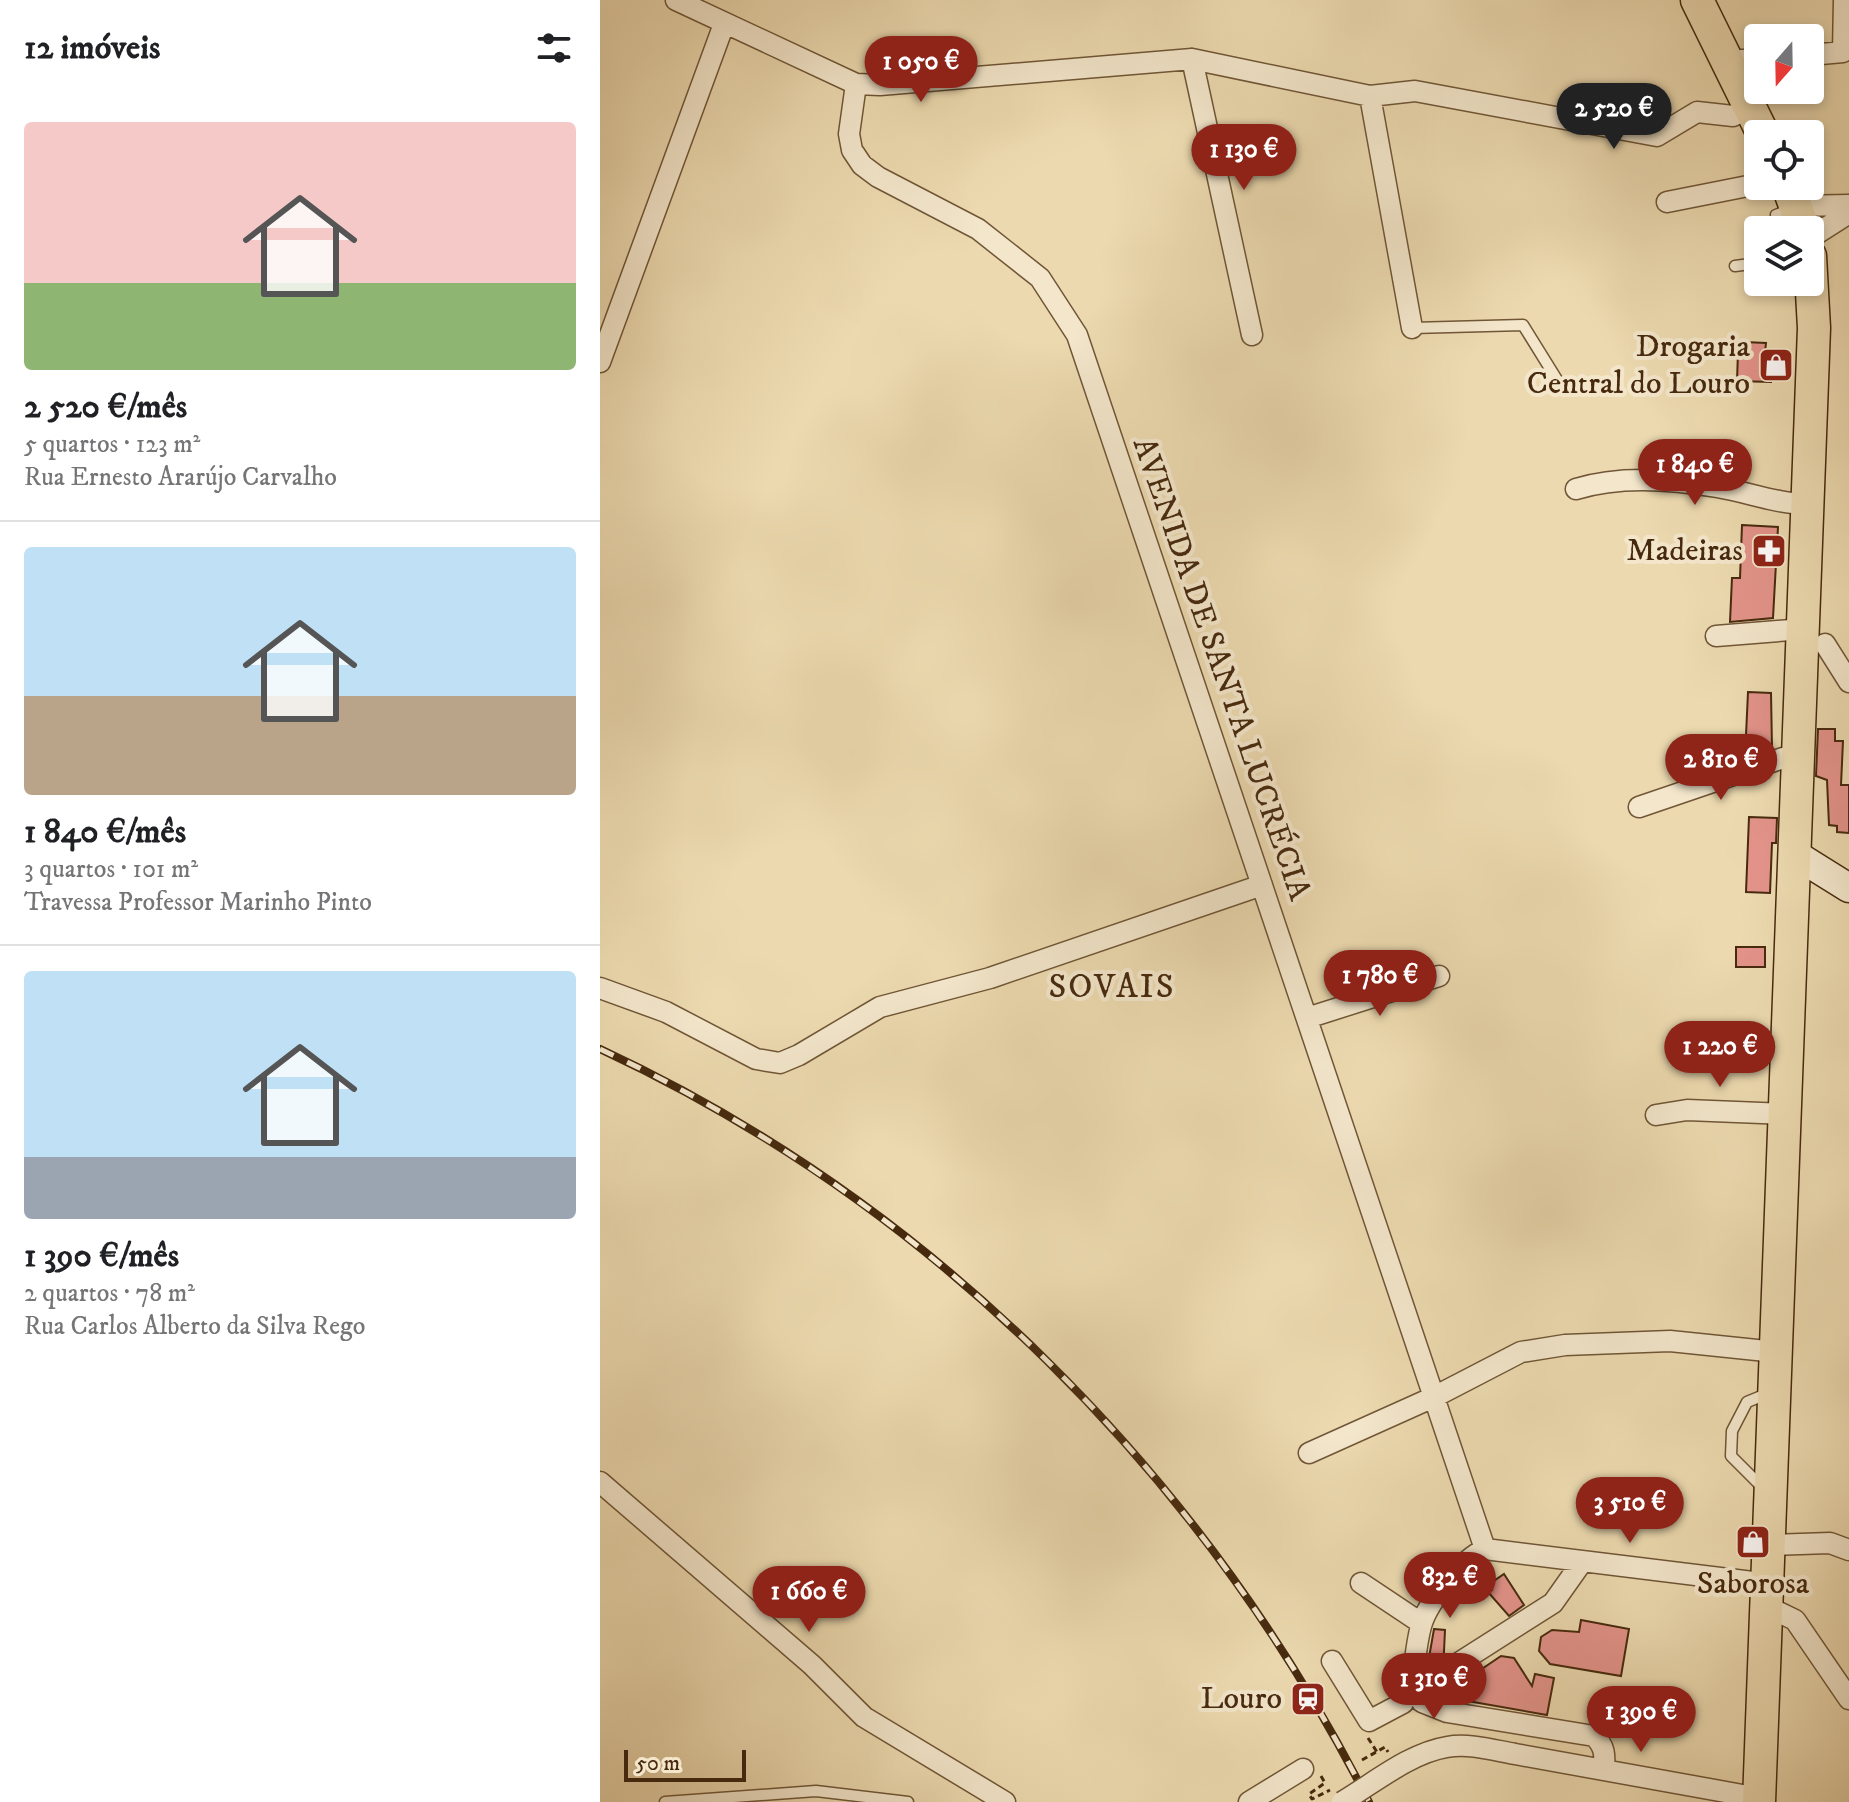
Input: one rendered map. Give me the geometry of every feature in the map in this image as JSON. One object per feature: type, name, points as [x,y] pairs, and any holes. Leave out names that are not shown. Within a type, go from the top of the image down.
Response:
[{"type":"main road","points":[[1697,0],[1743,60],[1756,120]]},
{"type":"main road","points":[[1759,1800],[1796,855],[1796,757],[1814,637],[1808,504],[1814,328],[1812,296]]},
{"type":"main road","points":[[1796,855],[1846,879]]},
{"type":"main road","points":[[1794,891],[1846,879]]},
{"type":"street","points":[[676,0],[856,84],[880,85],[1192,59],[1370,96],[1415,91],[1657,136],[1697,112],[1751,120]]},
{"type":"street","points":[[1824,54],[1843,52],[1844,0]]},
{"type":"street","points":[[600,362],[724,24]]},
{"type":"street","points":[[1192,59],[1252,335]]},
{"type":"street","name":"AVENIDA DE SANTA LUCRÉCIA","points":[[856,84],[849,134],[852,150],[862,165],[878,177],[978,229],[1040,278],[1077,335],[1485,1549]]},
{"type":"street","points":[[1370,96],[1412,328]]},
{"type":"street","points":[[1667,202],[1744,187]]},
{"type":"street","points":[[1792,213],[1849,205]]},
{"type":"street","points":[[1824,229],[1849,213]]},
{"type":"street","points":[[1576,489],[1604,480],[1629,479],[1716,486],[1793,504],[1808,504]]},
{"type":"street","points":[[1716,636],[1814,637],[1849,682]]},
{"type":"street","points":[[1639,807],[1783,758],[1796,757]]},
{"type":"street","points":[[600,988],[666,1012],[756,1059],[780,1063],[880,1007],[990,978],[1262,885]]},
{"type":"street","points":[[1307,1018],[1439,976]]},
{"type":"street","points":[[1656,1115],[1687,1110],[1786,1114]]},
{"type":"street","points":[[1309,1453],[1436,1396],[1521,1352],[1565,1345],[1670,1341],[1776,1352]]},
{"type":"street","points":[[600,1482],[812,1665],[864,1717],[1005,1802]]},
{"type":"street","points":[[1770,1545],[1830,1543],[1849,1550]]},
{"type":"street","points":[[1332,1661],[1369,1721],[1413,1702],[1422,1688],[1412,1683],[1421,1623],[1459,1567],[1469,1556],[1485,1549],[1582,1562],[1768,1596],[1795,1620],[1849,1699]]},
{"type":"street","points":[[1454,1666],[1553,1603],[1582,1562]]},
{"type":"street","points":[[1361,1583],[1421,1623]]},
{"type":"street","points":[[1413,1702],[1447,1712],[1594,1736],[1602,1743],[1604,1769]]},
{"type":"street","points":[[1337,1797],[1422,1755],[1447,1747],[1472,1746],[1759,1800]]},
{"type":"street","points":[[1249,1802],[1295,1774]]},
{"type":"lane","points":[[1735,266],[1744,265]]},
{"type":"lane","points":[[1412,328],[1523,325],[1559,383]]},
{"type":"lane","points":[[665,1802],[816,1791],[908,1802]]},
{"type":"path","points":[[1362,1760],[1377,1752]]},
{"type":"path","points":[[1325,1783],[1309,1794],[1312,1799],[1329,1788],[1337,1797]]},
{"type":"building","points":[[1744,342],[1766,343],[1765,352],[1785,352],[1785,377],[1771,377],[1771,382],[1737,381],[1738,352],[1744,352]]},
{"type":"building","points":[[1742,525],[1778,527],[1773,618],[1730,622],[1732,578],[1740,578]]},
{"type":"building","points":[[1748,692],[1771,693],[1772,748],[1745,757]]},
{"type":"building","points":[[1818,729],[1835,729],[1835,741],[1843,741],[1841,785],[1849,785],[1849,833],[1837,832],[1837,826],[1829,825],[1827,780],[1816,776]]},
{"type":"building","points":[[1749,817],[1777,818],[1776,843],[1772,843],[1770,893],[1746,892]]},
{"type":"building","points":[[1736,947],[1765,947],[1765,967],[1736,967]]},
{"type":"building","points":[[1504,1574],[1524,1605],[1509,1616],[1488,1592],[1492,1590],[1488,1585]]},
{"type":"building","points":[[1581,1620],[1629,1629],[1621,1676],[1550,1664],[1539,1651],[1541,1637],[1552,1630],[1579,1632]]},
{"type":"building","points":[[1434,1629],[1445,1630],[1443,1672],[1461,1683],[1501,1656],[1514,1658],[1532,1686],[1535,1674],[1554,1678],[1547,1715],[1445,1697],[1427,1669]]},
{"type":"railway","points":[[600,1049],[722,1112],[837,1186],[946,1269],[1047,1361],[1141,1461],[1226,1568],[1302,1682],[1369,1802]]},
{"type":"place","name":"Drogaria Central do Louro","points":[[1776,365]]},
{"type":"place","name":"Madeiras","points":[[1769,551]]},
{"type":"place","name":"Saborosa","points":[[1753,1542]]},
{"type":"place","name":"Louro","points":[[1308,1699]]},
{"type":"district","name":"SOVAIS","points":[[1112,987]]}]
